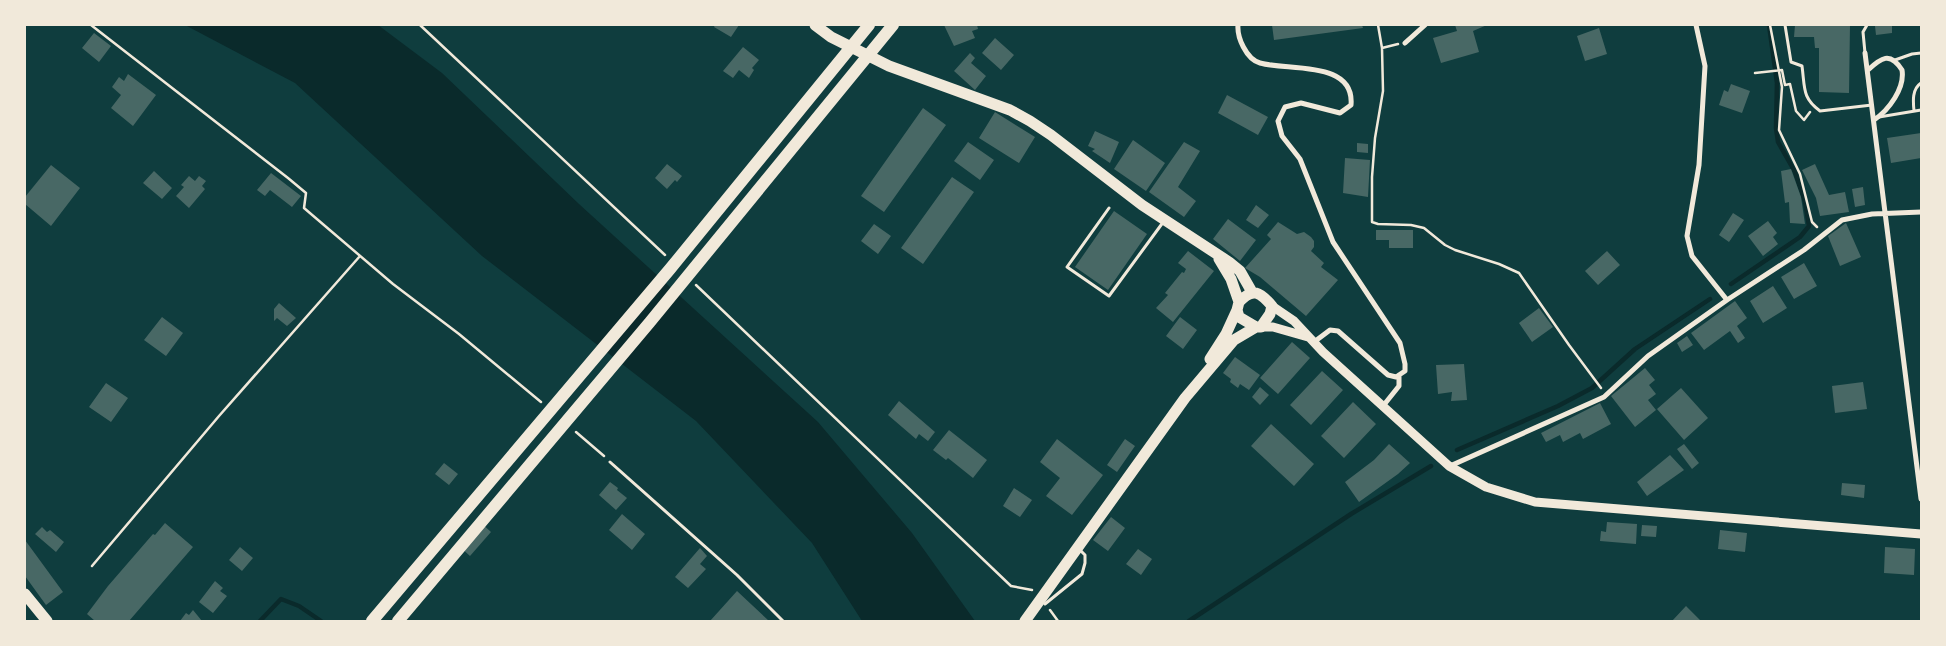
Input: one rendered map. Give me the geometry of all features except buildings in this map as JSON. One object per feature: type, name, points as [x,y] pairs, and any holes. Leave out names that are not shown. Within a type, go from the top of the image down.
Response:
[{"type":"highway","points":[[372,621],[664,276],[870,25]]},
{"type":"highway","points":[[398,621],[650,322],[893,25]]},
{"type":"main road","points":[[816,25],[832,37],[889,66],[1010,110],[1030,121],[1164,221],[1240,271],[1252,292],[1256,292],[1264,297],[1272,306],[1270,314],[1258,327],[1234,340],[1185,398]]},
{"type":"main road","points":[[1216,256],[1231,279],[1239,317],[1258,327]]},
{"type":"main road","points":[[1025,621],[1185,398],[1217,349],[1238,306],[1252,292]]},
{"type":"main road","points":[[25,594],[47,621]]},
{"type":"street","points":[[1238,25],[1237,33],[1244,50],[1257,63],[1331,73],[1346,83],[1351,96],[1351,105],[1340,113],[1301,104],[1285,107],[1278,121],[1282,136],[1300,160],[1333,242],[1400,343],[1406,364],[1405,371],[1396,377],[1388,375],[1338,331],[1330,330],[1311,340],[1273,327],[1258,327]]},
{"type":"street","points":[[1405,42],[1426,25]]},
{"type":"street","points":[[1696,25],[1705,66],[1699,164],[1687,236],[1692,256],[1727,300]]},
{"type":"street","points":[[1865,53],[1872,105],[1876,118],[1921,499]]},
{"type":"street","points":[[1868,70],[1879,60],[1886,58],[1894,60],[1902,70],[1901,84],[1891,103],[1876,118]]},
{"type":"street","points":[[1449,466],[1604,397],[1648,356],[1727,300],[1804,250],[1842,220],[1872,214],[1921,212]]},
{"type":"street","points":[[1272,306],[1294,321],[1322,352],[1449,466],[1486,487],[1535,502],[1921,534]]},
{"type":"street","points":[[1383,406],[1399,386],[1399,375]]},
{"type":"lane","points":[[1785,25],[1791,62],[1802,66],[1805,93],[1810,104],[1820,111],[1872,105]]},
{"type":"lane","points":[[1865,53],[1863,32],[1867,25]]},
{"type":"lane","points":[[1894,60],[1921,52]]},
{"type":"lane","points":[[1914,111],[1914,96],[1917,85],[1921,82]]},
{"type":"lane","points":[[1876,118],[1921,110]]},
{"type":"lane","points":[[1109,208],[1067,267],[1109,296],[1164,221]]},
{"type":"lane","points":[[610,462],[736,575],[783,621]]},
{"type":"lane","points":[[1045,604],[1082,574],[1085,555],[1078,547]]},
{"type":"path","points":[[91,25],[306,193],[304,208],[414,301],[501,368],[545,405]]},
{"type":"path","points":[[420,25],[668,258]]},
{"type":"path","points":[[1378,25],[1382,48],[1383,90],[1372,177],[1372,222],[1424,228],[1445,246],[1519,273],[1604,391]]},
{"type":"path","points":[[1770,25],[1782,87],[1779,130],[1800,174],[1812,222],[1825,234]]},
{"type":"path","points":[[1382,48],[1405,42]]},
{"type":"path","points":[[1755,74],[1782,70],[1785,85],[1790,84],[1796,111],[1804,120],[1814,107]]},
{"type":"path","points":[[92,566],[219,416],[360,256]]},
{"type":"path","points":[[694,284],[1011,586],[1034,590],[1058,621]]},
{"type":"path","points":[[574,430],[610,462]]},
{"type":"water","points":[[185,25],[378,25],[442,73],[579,204],[818,422],[912,533],[975,621],[862,621],[812,543],[696,421],[482,256],[295,83]]},
{"type":"waterway","points":[[1731,284],[1800,237],[1809,226],[1805,202],[1795,172],[1778,142],[1776,128],[1777,83],[1769,25]]},
{"type":"waterway","points":[[1457,450],[1558,406],[1592,388],[1635,349],[1710,299]]},
{"type":"waterway","points":[[1189,621],[1351,514],[1431,466]]},
{"type":"waterway","points":[[260,621],[281,599],[299,606],[321,621]]}]
